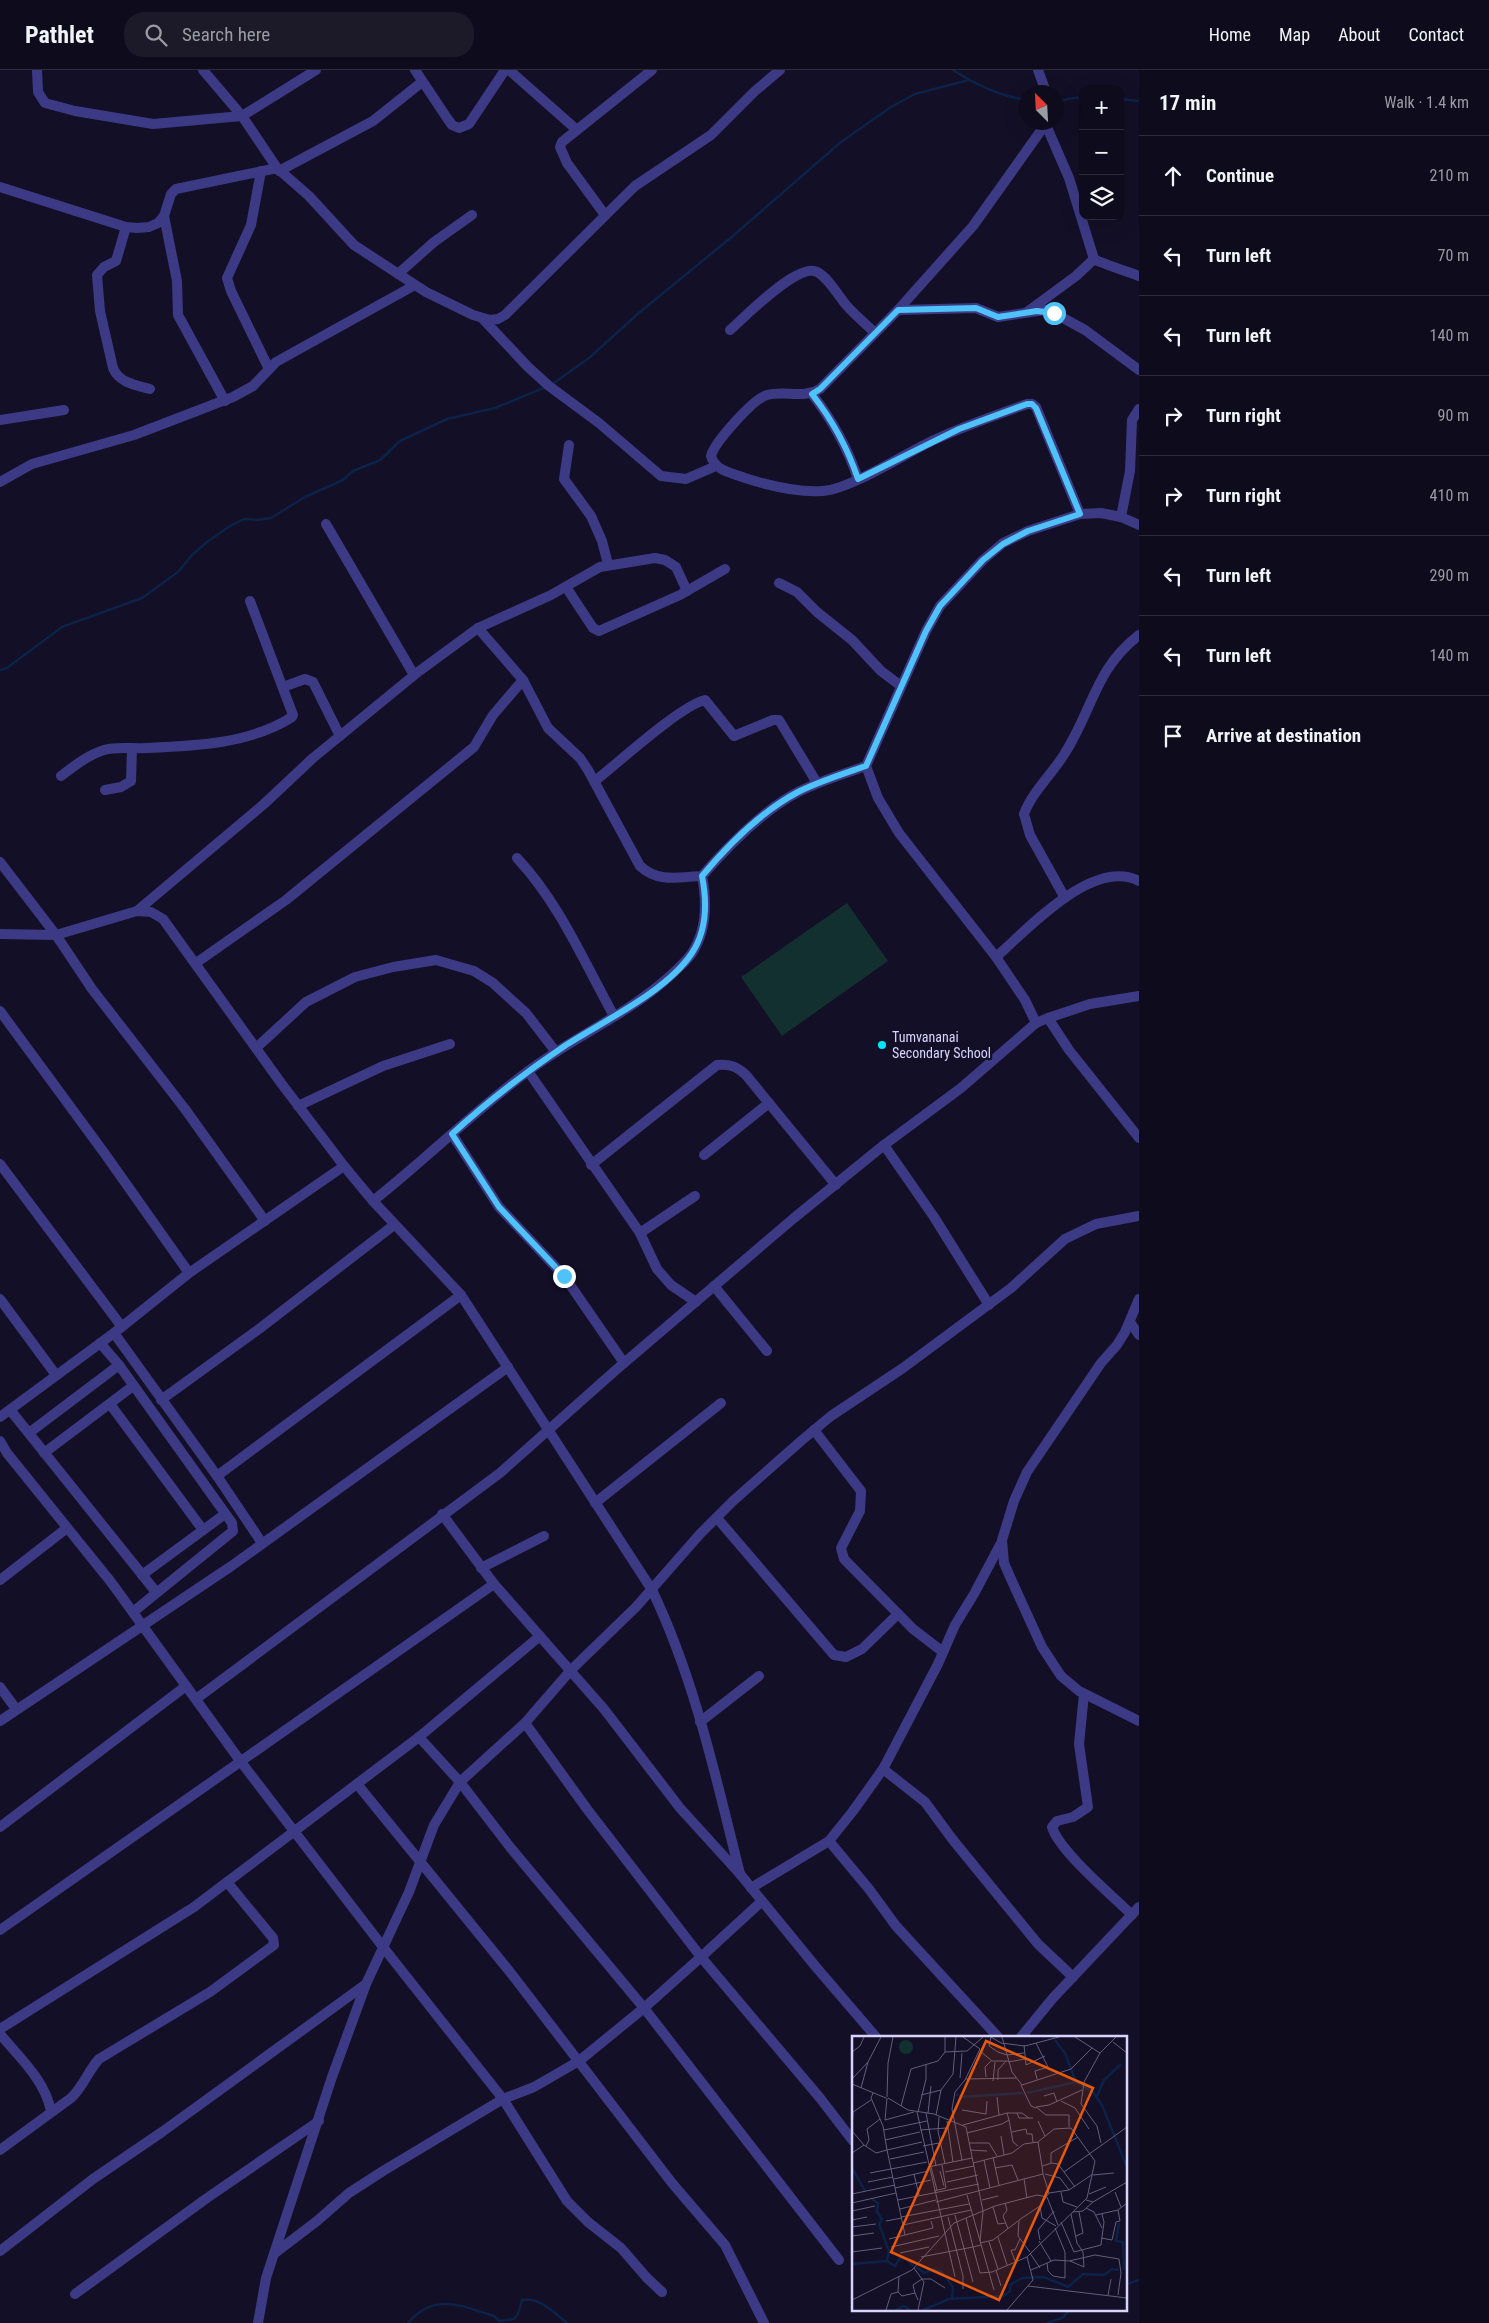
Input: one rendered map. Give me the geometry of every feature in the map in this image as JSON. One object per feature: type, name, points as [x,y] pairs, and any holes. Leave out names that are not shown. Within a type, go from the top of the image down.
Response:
[{"type":"street","points":[[37,70],[38,92],[45,103],[75,112],[153,124],[242,116],[316,70]]},
{"type":"street","points":[[203,70],[242,116],[278,169],[309,196],[354,245],[415,285],[483,319],[534,373],[599,423],[661,476],[686,478],[716,466],[756,481],[802,491],[825,491],[858,479],[959,429],[1027,404],[1032,404],[1036,408],[1080,514]]},
{"type":"street","points":[[415,70],[446,118],[452,125],[459,128],[468,124],[507,70],[577,130]]},
{"type":"street","points":[[605,215],[561,150],[562,142],[652,70]]},
{"type":"street","points":[[483,319],[498,320],[505,315],[635,186],[712,135],[755,91],[780,70]]},
{"type":"street","points":[[1038,70],[1043,85]]},
{"type":"street","points":[[0,187],[126,227],[149,227],[158,223],[164,216],[171,194],[176,189],[278,169],[372,121],[422,82]]},
{"type":"street","points":[[716,466],[711,456],[716,444],[761,397],[774,394],[812,394],[820,389],[898,310],[973,226],[1042,130]]},
{"type":"street","points":[[1049,130],[1069,178],[1094,259],[1139,276]]},
{"type":"street","points":[[261,171],[251,225],[227,278],[230,291],[269,369]]},
{"type":"street","points":[[398,274],[434,242],[472,215]]},
{"type":"street","points":[[164,216],[177,280],[178,315],[225,401]]},
{"type":"street","points":[[126,227],[116,261],[104,267],[97,275],[100,311],[113,368],[117,376],[121,380],[150,389]]},
{"type":"street","points":[[1026,312],[1076,276],[1094,259]]},
{"type":"street","points":[[730,330],[791,278],[803,271],[812,270],[819,273],[847,306],[875,333]]},
{"type":"street","points":[[0,482],[32,464],[134,435],[225,401],[253,386],[284,357],[415,285]]},
{"type":"street","points":[[898,310],[976,308],[998,317],[1045,310],[1085,330],[1139,370]]},
{"type":"street","points":[[812,394],[837,428],[858,479]]},
{"type":"street","points":[[1121,517],[1130,471],[1132,420],[1139,409]]},
{"type":"street","points":[[0,420],[64,410]]},
{"type":"street","points":[[569,445],[564,479],[591,516],[602,541],[608,564]]},
{"type":"street","points":[[1036,1023],[1020,993],[996,957],[899,834],[878,798],[866,766],[926,631],[940,606],[983,560],[1003,544],[1028,531],[1080,514],[1101,513],[1121,517],[1139,525]]},
{"type":"street","points":[[326,524],[414,675]]},
{"type":"street","points":[[137,912],[340,736],[414,675],[478,628],[566,587],[608,564],[655,558],[666,560],[676,567],[687,591]]},
{"type":"street","points":[[566,587],[593,628],[599,631],[687,591],[725,570]]},
{"type":"street","points":[[780,583],[797,592],[823,618],[852,640],[881,671],[901,686]]},
{"type":"street","points":[[61,776],[78,763],[103,750],[114,748],[181,747],[233,740],[267,729],[293,715],[250,601]]},
{"type":"street","points":[[478,628],[523,680],[548,728],[580,758],[595,781],[636,860],[646,872],[664,878],[702,876],[782,801],[817,783],[866,766]]},
{"type":"street","points":[[1066,898],[1030,834],[1024,814],[1075,736],[1105,671],[1118,653],[1139,635]]},
{"type":"street","points":[[283,687],[305,679],[314,682],[340,736]]},
{"type":"street","points":[[196,963],[286,900],[462,757],[480,740],[493,715],[523,680]]},
{"type":"street","points":[[595,781],[672,720],[705,700],[734,736],[773,720],[780,720],[817,783]]},
{"type":"street","points":[[105,790],[121,787],[131,781],[132,749]]},
{"type":"street","points":[[518,858],[531,872],[563,918],[614,1016]]},
{"type":"street","points":[[0,862],[56,935],[92,989],[142,1057],[185,1110],[265,1221]]},
{"type":"street","points":[[996,957],[1066,898],[1098,879],[1114,875],[1131,877],[1139,881]]},
{"type":"street","points":[[373,1201],[528,1071],[659,987],[692,953],[704,919],[705,892],[702,876]]},
{"type":"street","points":[[0,934],[56,935],[137,912],[151,912],[163,919],[298,1106],[344,1166],[394,1225],[461,1295],[652,1590],[668,1625],[700,1722],[713,1764],[740,1874]]},
{"type":"street","points":[[256,1048],[306,1002],[355,977],[393,967],[436,960],[474,972],[493,983],[526,1013],[556,1052]]},
{"type":"street","points":[[196,1699],[442,1514],[500,1473],[714,1286],[884,1145],[961,1088],[1036,1023],[1090,1004],[1139,996]]},
{"type":"street","points":[[0,1011],[105,1154],[189,1274]]},
{"type":"street","points":[[1048,1018],[1069,1050],[1139,1138]]},
{"type":"street","points":[[298,1106],[384,1066],[450,1044]]},
{"type":"street","points":[[591,1165],[717,1066],[734,1066],[746,1075],[836,1185]]},
{"type":"street","points":[[528,1071],[591,1165],[640,1233],[657,1269],[665,1280],[696,1302]]},
{"type":"street","points":[[704,1155],[769,1103]]},
{"type":"street","points":[[452,1134],[499,1207],[564,1276],[624,1363]]},
{"type":"street","points":[[884,1145],[934,1217],[989,1305]]},
{"type":"street","points":[[0,1164],[118,1330],[161,1400],[217,1476],[262,1543]]},
{"type":"street","points":[[0,1417],[11,1411],[189,1274],[344,1166]]},
{"type":"street","points":[[640,1233],[695,1196]]},
{"type":"street","points":[[258,2323],[266,2278],[332,2077],[366,1984],[409,1892],[434,1824],[460,1782],[524,1723],[571,1670],[652,1590],[717,1518],[774,1463],[814,1430],[1012,1288],[1065,1239],[1096,1224],[1139,1216]]},
{"type":"street","points":[[161,1400],[259,1329],[394,1225]]},
{"type":"street","points":[[714,1286],[767,1351]]},
{"type":"street","points":[[217,1476],[461,1295]]},
{"type":"street","points":[[0,1298],[56,1375]]},
{"type":"street","points":[[751,1888],[829,1841],[883,1769],[955,1625],[974,1594],[1002,1540],[1014,1501],[1027,1472],[1101,1363],[1117,1345],[1130,1322],[1139,1300]]},
{"type":"street","points":[[1130,1322],[1139,1335]]},
{"type":"street","points":[[100,1343],[119,1365],[232,1523],[233,1531],[133,1612]]},
{"type":"street","points":[[29,1433],[119,1365]]},
{"type":"street","points":[[0,1721],[144,1626],[508,1367]]},
{"type":"street","points":[[44,1453],[133,1386]]},
{"type":"street","points":[[595,1503],[721,1403]]},
{"type":"street","points":[[110,1404],[203,1530]]},
{"type":"street","points":[[11,1411],[156,1592]]},
{"type":"street","points":[[814,1430],[861,1491],[860,1511],[842,1544],[842,1556],[898,1614],[943,1652]]},
{"type":"street","points":[[0,1441],[3,1455],[67,1528],[144,1626],[240,1762],[503,2099],[567,2201],[588,2222],[621,2248],[662,2292]]},
{"type":"street","points":[[142,1575],[225,1514]]},
{"type":"street","points":[[442,1514],[494,1584],[571,1670],[680,1808],[740,1874],[761,1902],[875,2036]]},
{"type":"street","points":[[717,1518],[834,1654],[846,1657],[862,1649],[898,1614]]},
{"type":"street","points":[[0,1580],[67,1528]]},
{"type":"street","points":[[482,1568],[544,1536]]},
{"type":"street","points":[[1002,1540],[1004,1563],[1042,1647],[1060,1676],[1084,1694],[1139,1722]]},
{"type":"street","points":[[0,1930],[494,1584]]},
{"type":"street","points":[[0,2028],[194,1907],[419,1737],[540,1636]]},
{"type":"street","points":[[700,1722],[758,1676]]},
{"type":"street","points":[[0,1827],[186,1686]]},
{"type":"street","points":[[0,1687],[16,1709]]},
{"type":"street","points":[[1023,2036],[1052,1998],[1136,1911],[1070,1853],[1056,1836],[1052,1827],[1056,1821],[1073,1817],[1088,1807],[1078,1744],[1084,1694]]},
{"type":"street","points":[[524,1723],[587,1809],[701,1957],[820,2098],[852,2140]]},
{"type":"street","points":[[419,1737],[460,1782],[510,1847],[644,2008],[839,2260]]},
{"type":"street","points":[[883,1769],[925,1802],[953,1840],[1038,1944],[1073,1977]]},
{"type":"street","points":[[357,1784],[510,1972],[672,2182],[725,2245],[764,2323]]},
{"type":"street","points":[[829,1841],[869,1889],[896,1926],[997,2036]]},
{"type":"street","points":[[0,2150],[78,2091],[90,2068],[99,2059],[210,1992],[274,1945],[273,1938],[227,1882]]},
{"type":"street","points":[[275,2253],[317,2221],[349,2193],[503,2099],[534,2087],[579,2061],[644,2008],[761,1902]]},
{"type":"street","points":[[0,2251],[93,2179],[162,2132],[366,1984]]},
{"type":"street","points":[[2,2041],[42,2086],[51,2111]]},
{"type":"street","points":[[75,2294],[207,2198],[319,2121]]},
{"type":"green space","points":[[847,903],[888,961],[782,1036],[741,977]]},
{"type":"waterway","points":[[953,70],[988,89],[1019,99]]},
{"type":"waterway","points":[[551,385],[589,358],[640,312],[734,235],[841,142],[891,107],[915,94],[969,80]]},
{"type":"waterway","points":[[1064,100],[1079,98]]},
{"type":"waterway","points":[[1124,99],[1139,101]]},
{"type":"waterway","points":[[0,670],[7,668],[62,627],[142,598],[178,572],[192,555],[230,526],[244,519],[258,520],[271,518],[305,497],[343,480],[353,471],[380,460],[400,441],[447,419],[495,408],[546,387]]},
{"type":"waterway","points":[[1126,2285],[1139,2280]]},
{"type":"waterway","points":[[408,2323],[418,2313],[428,2307],[449,2304],[494,2316],[499,2321],[514,2319],[518,2314],[522,2300],[528,2299],[546,2306],[567,2323]]},
{"type":"waterway","points":[[1047,2323],[1062,2318],[1070,2310]]},
{"type":"place","name":"Tumvananai Secondary School","points":[[882,1045]]},
{"type":"route","points":[[564,1276],[499,1207],[452,1134],[528,1071],[659,987],[678,969],[692,953],[700,935],[706,906],[702,876],[743,834],[782,801],[817,783],[866,766],[926,631],[940,606],[956,587],[983,560],[1003,544],[1028,531],[1080,514],[1036,408],[1032,404],[1027,404],[959,429],[912,450],[858,479],[837,428],[812,394],[820,389],[898,310],[976,308],[998,317],[1045,310],[1054,313]]}]
